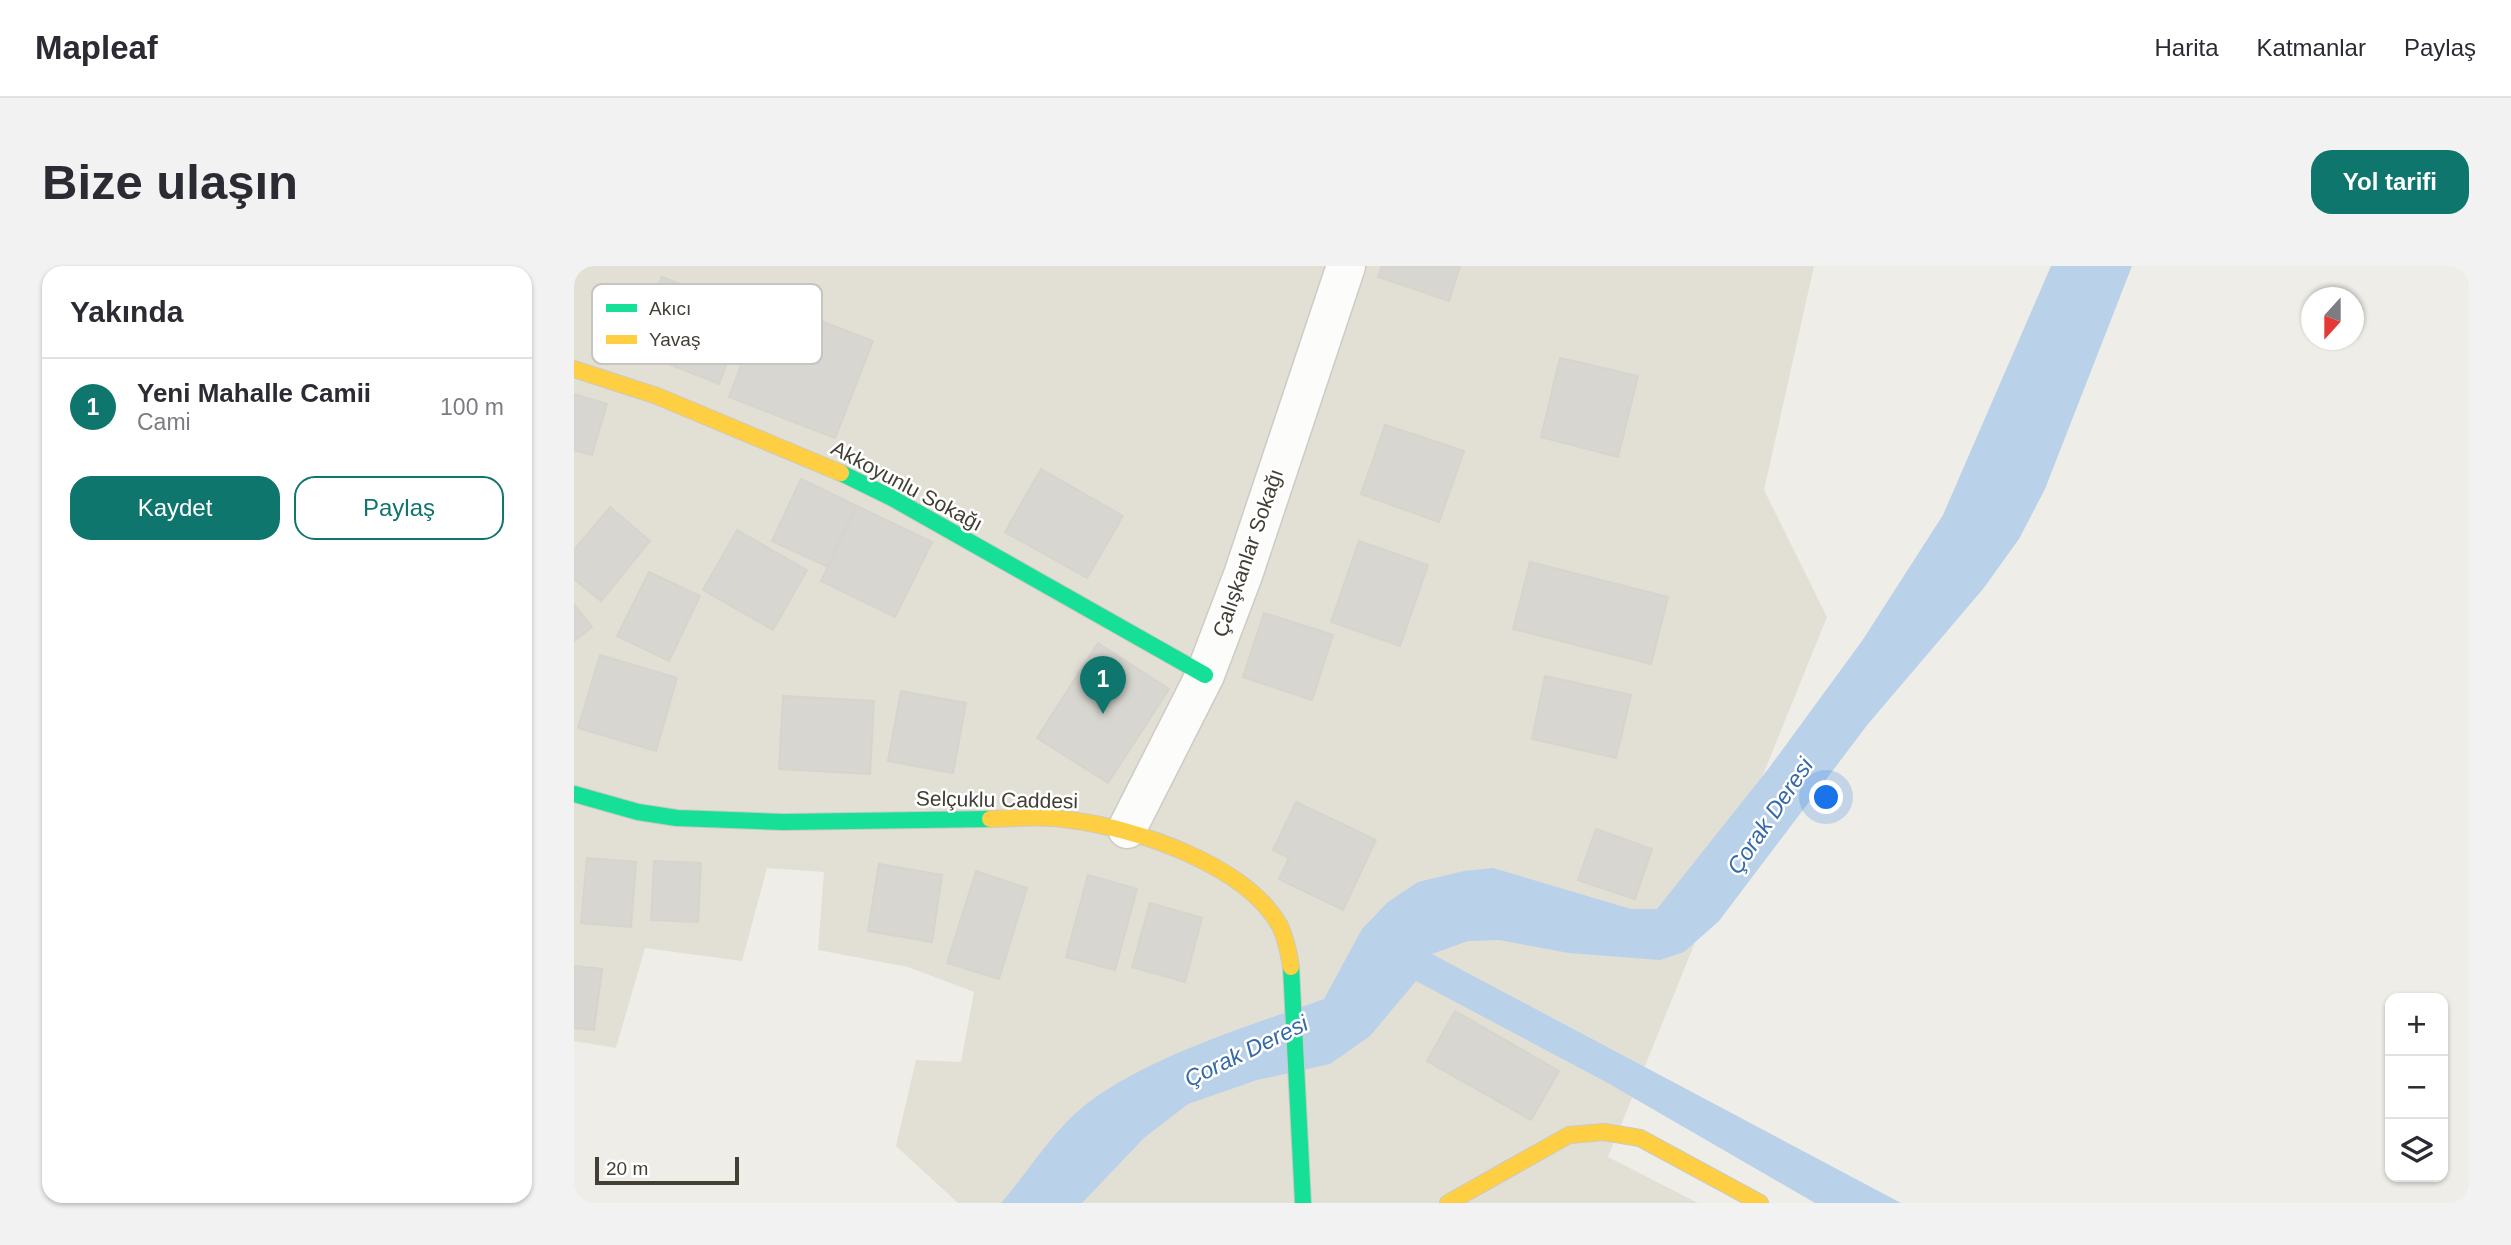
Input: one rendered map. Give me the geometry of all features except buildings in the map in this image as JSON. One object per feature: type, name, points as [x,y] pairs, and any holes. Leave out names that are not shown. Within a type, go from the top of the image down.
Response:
[{"type":"street","name":"Çalışkanlar Sokağı","points":[[1127,829],[1205,675],[1243,575],[1346,266]]},
{"type":"street","name":"Akkoyunlu Sokağı","points":[[574,369],[657,396],[834,469],[892,498],[1205,675]]},
{"type":"street","name":"Selçuklu Caddesi","points":[[574,794],[622,808],[673,818],[737,821],[1069,819],[1127,829],[1181,850],[1228,877],[1258,901],[1278,924],[1292,971],[1300,1073],[1303,1203]]},
{"type":"street","points":[[1448,1203],[1569,1135],[1604,1132],[1640,1138],[1760,1203]]},
{"type":"shaded area","points":[[574,266],[1814,266],[1764,490],[1827,617],[1608,1157],[1698,1203],[958,1203],[896,1146],[916,1060],[961,1062],[974,992],[908,967],[818,950],[824,872],[767,868],[742,961],[645,948],[616,1048],[574,1041]]},
{"type":"water","name":"Çorak Deresi","points":[[2051,266],[2132,266],[2045,489],[2019,539],[1983,589],[1868,724],[1719,921],[1684,952],[1660,960],[1569,953],[1499,940],[1468,941],[1432,954],[1901,1203],[1815,1203],[1606,1082],[1416,981],[1370,1036],[1330,1064],[1257,1080],[1188,1104],[1144,1138],[1082,1203],[1001,1203],[1067,1122],[1093,1099],[1119,1082],[1205,1042],[1324,999],[1362,929],[1388,902],[1418,882],[1464,871],[1493,868],[1631,909],[1657,909],[1769,768],[1862,641],[1943,515]]},
{"type":"traffic: fast","points":[[841,473],[892,498],[1205,675]]},
{"type":"traffic: fast","points":[[574,794],[638,812],[677,818],[783,822],[990,819]]},
{"type":"traffic: fast","points":[[1291,967],[1303,1203]]},
{"type":"traffic: slow","points":[[574,369],[657,396],[841,473]]},
{"type":"traffic: slow","points":[[990,819],[1050,818],[1097,824],[1126,831],[1187,853],[1242,885],[1264,904],[1280,926],[1291,967]]},
{"type":"traffic: slow","points":[[1448,1203],[1569,1135],[1604,1132],[1640,1138],[1760,1203]]},
{"type":"place","name":"Yeni Mahalle Camii","points":[[1103,714]]}]
